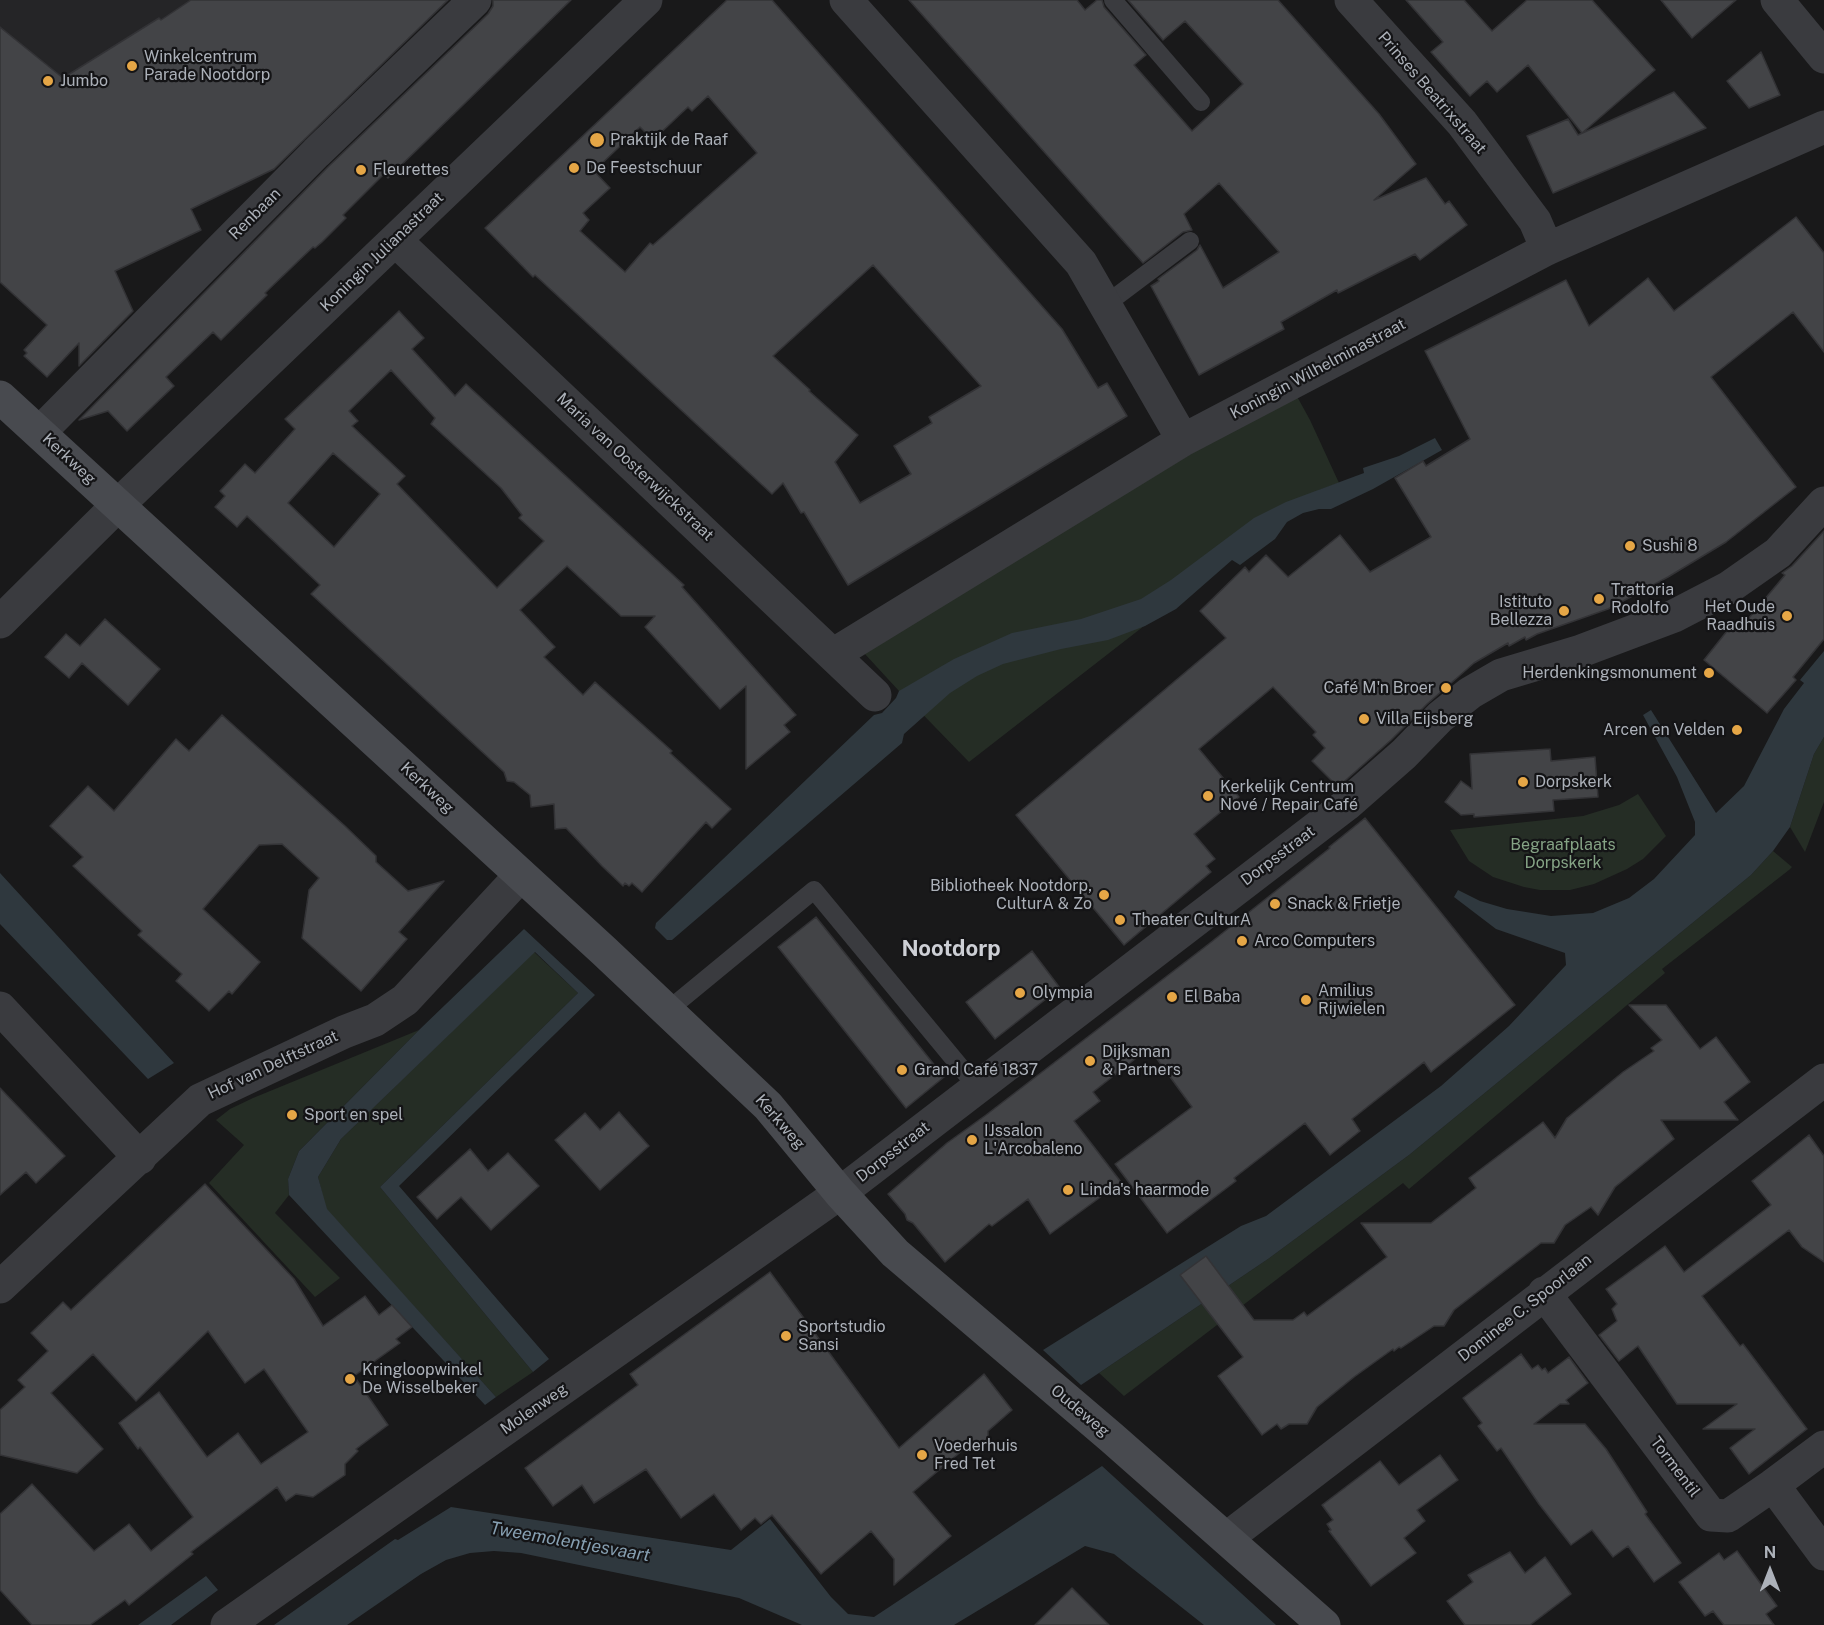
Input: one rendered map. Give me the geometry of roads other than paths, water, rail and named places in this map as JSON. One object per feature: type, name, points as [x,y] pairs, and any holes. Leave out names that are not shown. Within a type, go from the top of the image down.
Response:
[{"type":"street","name":"Renbaan","points":[[40,432],[316,153],[475,0]]},
{"type":"street","name":"Koningin Julianastraat","points":[[0,622],[118,505],[646,0]]},
{"type":"street","points":[[846,0],[1082,264],[1183,440]]},
{"type":"street","name":"Prinses Beatrixstraat","points":[[1352,0],[1462,123],[1535,221],[1547,249]]},
{"type":"street","points":[[1777,0],[1824,57]]},
{"type":"street","name":"Koningin Wilhelminastraat","points":[[834,654],[1183,440],[1547,249],[1824,127]]},
{"type":"street","name":"Maria van Oosterwijckstraat","points":[[395,240],[875,694]]},
{"type":"street","name":"Kerkweg","points":[[0,397],[520,874],[768,1106],[840,1193]]},
{"type":"street","name":"Dorpsstraat","points":[[840,1193],[1346,804],[1404,754],[1440,717],[1470,693],[1501,675],[1581,651],[1674,616],[1728,588],[1778,553],[1824,503]]},
{"type":"street","name":"Hof van Delftstraat","points":[[0,1287],[200,1100],[344,1032],[375,1020],[405,1000],[520,874]]},
{"type":"street","points":[[0,1008],[140,1158]]},
{"type":"street","name":"Dominee C. Spoorlaan","points":[[1227,1538],[1824,1080]]},
{"type":"street","name":"Oudeweg","points":[[840,1193],[895,1253],[1227,1538],[1324,1625]]},
{"type":"street","name":"Molenweg","points":[[227,1625],[840,1193]]},
{"type":"street","name":"Tormentil","points":[[1544,1293],[1711,1515],[1728,1516],[1824,1447]]},
{"type":"street","points":[[1773,1485],[1824,1554]]},
{"type":"lane","points":[[1113,0],[1201,102]]},
{"type":"lane","points":[[1105,305],[1190,241]]},
{"type":"lane","points":[[667,1011],[814,890],[977,1087]]},
{"type":"water","points":[[1435,438],[1442,450],[1373,489],[1331,509],[1303,513],[1287,522],[1275,539],[1240,565],[1232,560],[1176,609],[1145,626],[1108,640],[1003,664],[977,676],[950,693],[904,734],[902,743],[672,940],[667,940],[655,928],[656,923],[874,715],[882,713],[896,698],[899,691],[954,659],[1012,633],[1081,619],[1141,599],[1171,580],[1254,518],[1286,502],[1364,473],[1363,468],[1399,456]]},
{"type":"water","points":[[1824,651],[1824,737],[1814,754],[1790,827],[1773,851],[1751,875],[1409,1155],[1268,1259],[1099,1373],[1081,1385],[1043,1350],[1241,1226],[1266,1216],[1441,1086],[1509,1026],[1566,965],[1565,953],[1496,929],[1454,897],[1458,890],[1480,901],[1507,909],[1551,916],[1593,913],[1629,898],[1654,879],[1695,835],[1695,822],[1677,777],[1643,715],[1651,710],[1716,813],[1744,786],[1784,709],[1804,683],[1800,680]]},
{"type":"water","points":[[0,873],[174,1063],[148,1079],[0,924]]},
{"type":"water","points":[[524,929],[595,995],[399,1186],[549,1359],[533,1372],[380,1187],[578,993],[535,952],[341,1139],[318,1177],[327,1209],[496,1397],[485,1405],[289,1195],[288,1179],[299,1151],[419,1030]]},
{"type":"water","name":"Tweemolentjesvaart","points":[[1102,1466],[1276,1625],[1204,1625],[1114,1554],[1085,1546],[954,1625],[802,1625],[739,1598],[521,1553],[494,1551],[470,1553],[446,1560],[421,1574],[347,1625],[274,1625],[395,1539],[398,1540],[451,1507],[731,1550],[770,1519],[831,1597],[848,1614],[874,1617]]},
{"type":"water","points":[[206,1576],[218,1590],[171,1625],[138,1625]]},
{"type":"place","name":"Winkelcentrum Parade Nootdorp","points":[[132,66]]},
{"type":"place","name":"Jumbo","points":[[48,81]]},
{"type":"place","name":"Praktijk de Raaf","points":[[597,140]]},
{"type":"place","name":"De Feestschuur","points":[[574,168]]},
{"type":"place","name":"Fleurettes","points":[[361,170]]},
{"type":"place","name":"Sushi 8","points":[[1630,546]]},
{"type":"place","name":"Trattoria Rodolfo","points":[[1599,599]]},
{"type":"place","name":"Istituto Bellezza","points":[[1564,611]]},
{"type":"place","name":"Het Oude Raadhuis","points":[[1787,616]]},
{"type":"place","name":"Herdenkingsmonument","points":[[1709,673]]},
{"type":"place","name":"Café M'n Broer","points":[[1446,688]]},
{"type":"place","name":"Villa Eijsberg","points":[[1364,719]]},
{"type":"place","name":"Arcen en Velden","points":[[1737,730]]},
{"type":"place","name":"Dorpskerk","points":[[1523,782]]},
{"type":"place","name":"Kerkelijk Centrum Nové / Repair Café","points":[[1208,796]]},
{"type":"place","name":"Bibliotheek Nootdorp, CulturA & Zo","points":[[1104,895]]},
{"type":"place","name":"Snack & Frietje","points":[[1275,904]]},
{"type":"place","name":"Theater CulturA","points":[[1120,920]]},
{"type":"place","name":"Arco Computers","points":[[1242,941]]},
{"type":"place","name":"Olympia","points":[[1020,993]]},
{"type":"place","name":"El Baba","points":[[1172,997]]},
{"type":"place","name":"Amilius Rijwielen","points":[[1306,1000]]},
{"type":"place","name":"Dijksman & Partners","points":[[1090,1061]]},
{"type":"place","name":"Grand Café 1837","points":[[902,1070]]},
{"type":"place","name":"Sport en spel","points":[[292,1115]]},
{"type":"place","name":"IJssalon L'Arcobaleno","points":[[972,1140]]},
{"type":"place","name":"Linda's haarmode","points":[[1068,1190]]},
{"type":"place","name":"Sportstudio Sansi","points":[[786,1336]]},
{"type":"place","name":"Kringloopwinkel De Wisselbeker","points":[[350,1379]]},
{"type":"place","name":"Voederhuis Fred Tet","points":[[922,1455]]},
{"type":"district","name":"Nootdorp","points":[[951,949]]},
{"type":"park label","name":"Begraafplaats Dorpskerk","points":[[1563,854]]}]
